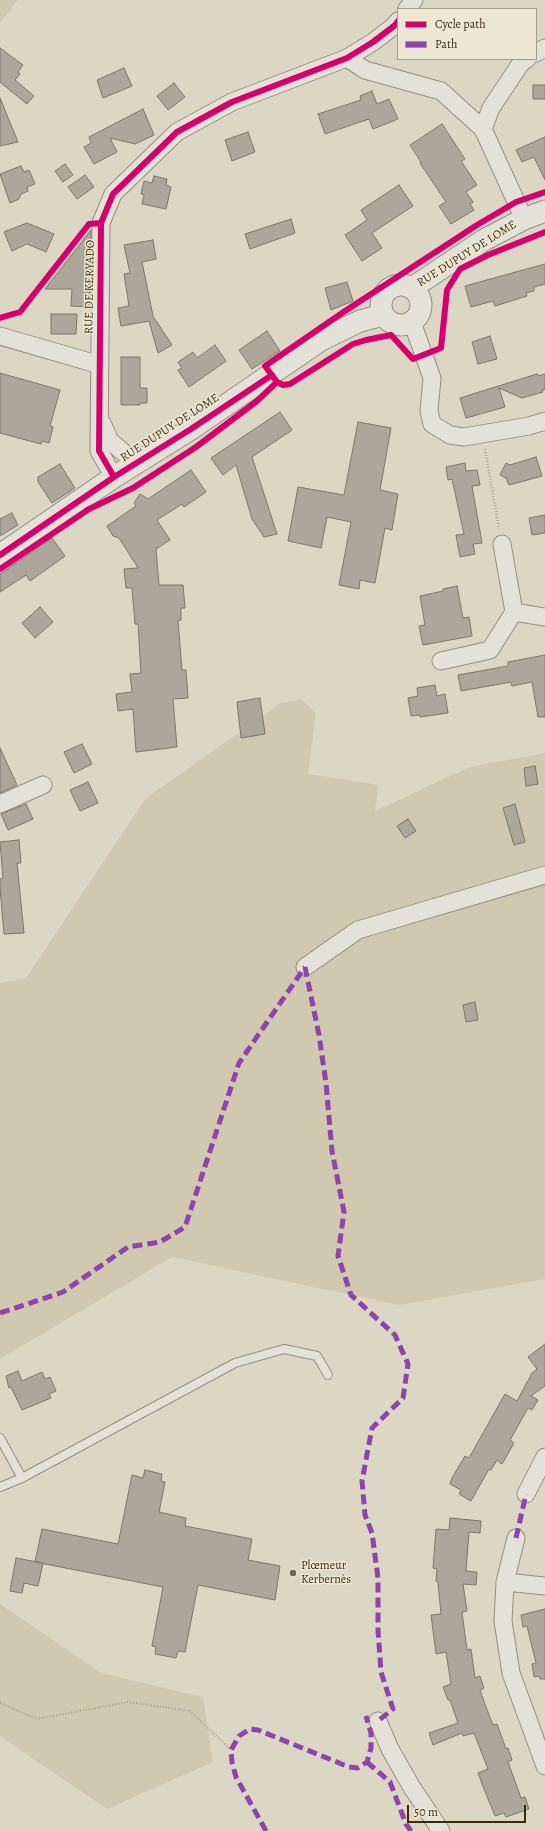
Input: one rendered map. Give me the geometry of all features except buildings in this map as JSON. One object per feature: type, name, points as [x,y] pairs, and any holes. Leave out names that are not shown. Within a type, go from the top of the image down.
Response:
[{"type":"street","points":[[408,8],[414,0]]},
{"type":"street","name":"RUE DE KERYADO","points":[[114,477],[99,450],[101,421],[100,365],[102,223],[112,194],[176,132],[232,102],[348,58],[373,42],[397,22]]},
{"type":"street","points":[[348,58],[365,70],[441,91],[483,129],[524,219]]},
{"type":"street","points":[[483,129],[491,108],[521,63],[526,60]]},
{"type":"street","name":"RUE DUPUY DE LOME","points":[[412,288],[484,240],[524,219],[545,211]]},
{"type":"street","name":"RUE DUPUY DE LOME","points":[[0,555],[114,477],[191,429],[321,340],[360,321],[383,315],[381,302],[387,290],[399,285],[412,288],[417,292],[421,305],[417,317],[412,322]]},
{"type":"street","points":[[383,315],[393,324],[399,325],[412,322],[432,378],[429,411],[432,424],[450,435],[464,437],[529,426],[545,421]]},
{"type":"street","points":[[0,336],[100,365]]},
{"type":"street","name":"RUE DE KERYADO","points":[[101,421],[110,441],[136,463]]},
{"type":"street","points":[[440,661],[490,650],[514,612],[502,544]]},
{"type":"street","points":[[514,612],[545,617]]},
{"type":"street","points":[[0,804],[43,785]]},
{"type":"street","points":[[304,967],[358,930],[545,875]]},
{"type":"street","points":[[526,1494],[545,1457]]},
{"type":"street","points":[[516,1538],[505,1582],[503,1621],[511,1673],[545,1766]]},
{"type":"street","points":[[505,1582],[545,1586]]},
{"type":"street","points":[[378,1721],[390,1749],[411,1786],[441,1831]]},
{"type":"lane","points":[[0,1487],[22,1478],[235,1363],[284,1349],[317,1356],[328,1375]]},
{"type":"lane","points":[[0,1438],[22,1478]]},
{"type":"path","points":[[482,435],[502,544]]},
{"type":"path","points":[[0,1703],[38,1719],[128,1702],[190,1711],[231,1750]]},
{"type":"shaded area","points":[[0,0],[18,0],[0,23]]},
{"type":"shaded area","points":[[301,699],[316,713],[308,774],[378,785],[375,811],[470,767],[545,753],[545,1279],[399,1305],[172,1257],[0,1359],[0,983],[26,978],[145,799],[281,703]]},
{"type":"shaded area","points":[[0,1604],[101,1673],[203,1697],[213,1762],[107,1809],[0,1736]]},
{"type":"marked path","points":[[305,967],[319,1035],[326,1083],[332,1151],[344,1212],[338,1256],[351,1295],[395,1335],[408,1364],[403,1398],[372,1428],[362,1481],[365,1515],[372,1533],[378,1578],[378,1630],[381,1672],[393,1709],[378,1721]]},
{"type":"marked path","points":[[0,1313],[63,1292],[128,1247],[160,1242],[185,1227],[239,1063],[305,967]]},
{"type":"marked path","points":[[516,1538],[526,1494]]},
{"type":"marked path","points":[[266,1831],[236,1777],[232,1762],[231,1750],[239,1736],[250,1729],[258,1730],[349,1767],[358,1768],[367,1762],[371,1748],[371,1733],[366,1716]]},
{"type":"marked path","points":[[367,1762],[390,1782],[406,1824],[411,1831]]},
{"type":"cycle path","points":[[114,477],[99,451],[101,223],[113,194],[177,132],[232,102],[347,58],[373,42],[397,22]]},
{"type":"cycle path","points":[[545,192],[516,202],[477,225],[345,311],[265,366],[277,382],[283,385],[290,384],[353,344],[366,340],[391,335],[413,359],[441,348],[447,290],[460,269],[488,255],[545,232]]},
{"type":"cycle path","points":[[0,318],[20,312],[89,224],[101,223]]},
{"type":"cycle path","points":[[0,555],[114,477],[191,429],[272,375]]},
{"type":"cycle path","points":[[0,569],[89,509],[133,488],[196,447],[257,401],[277,382]]},
{"type":"place","name":"Plœmeur Kerbernès","points":[[293,1573]]}]
